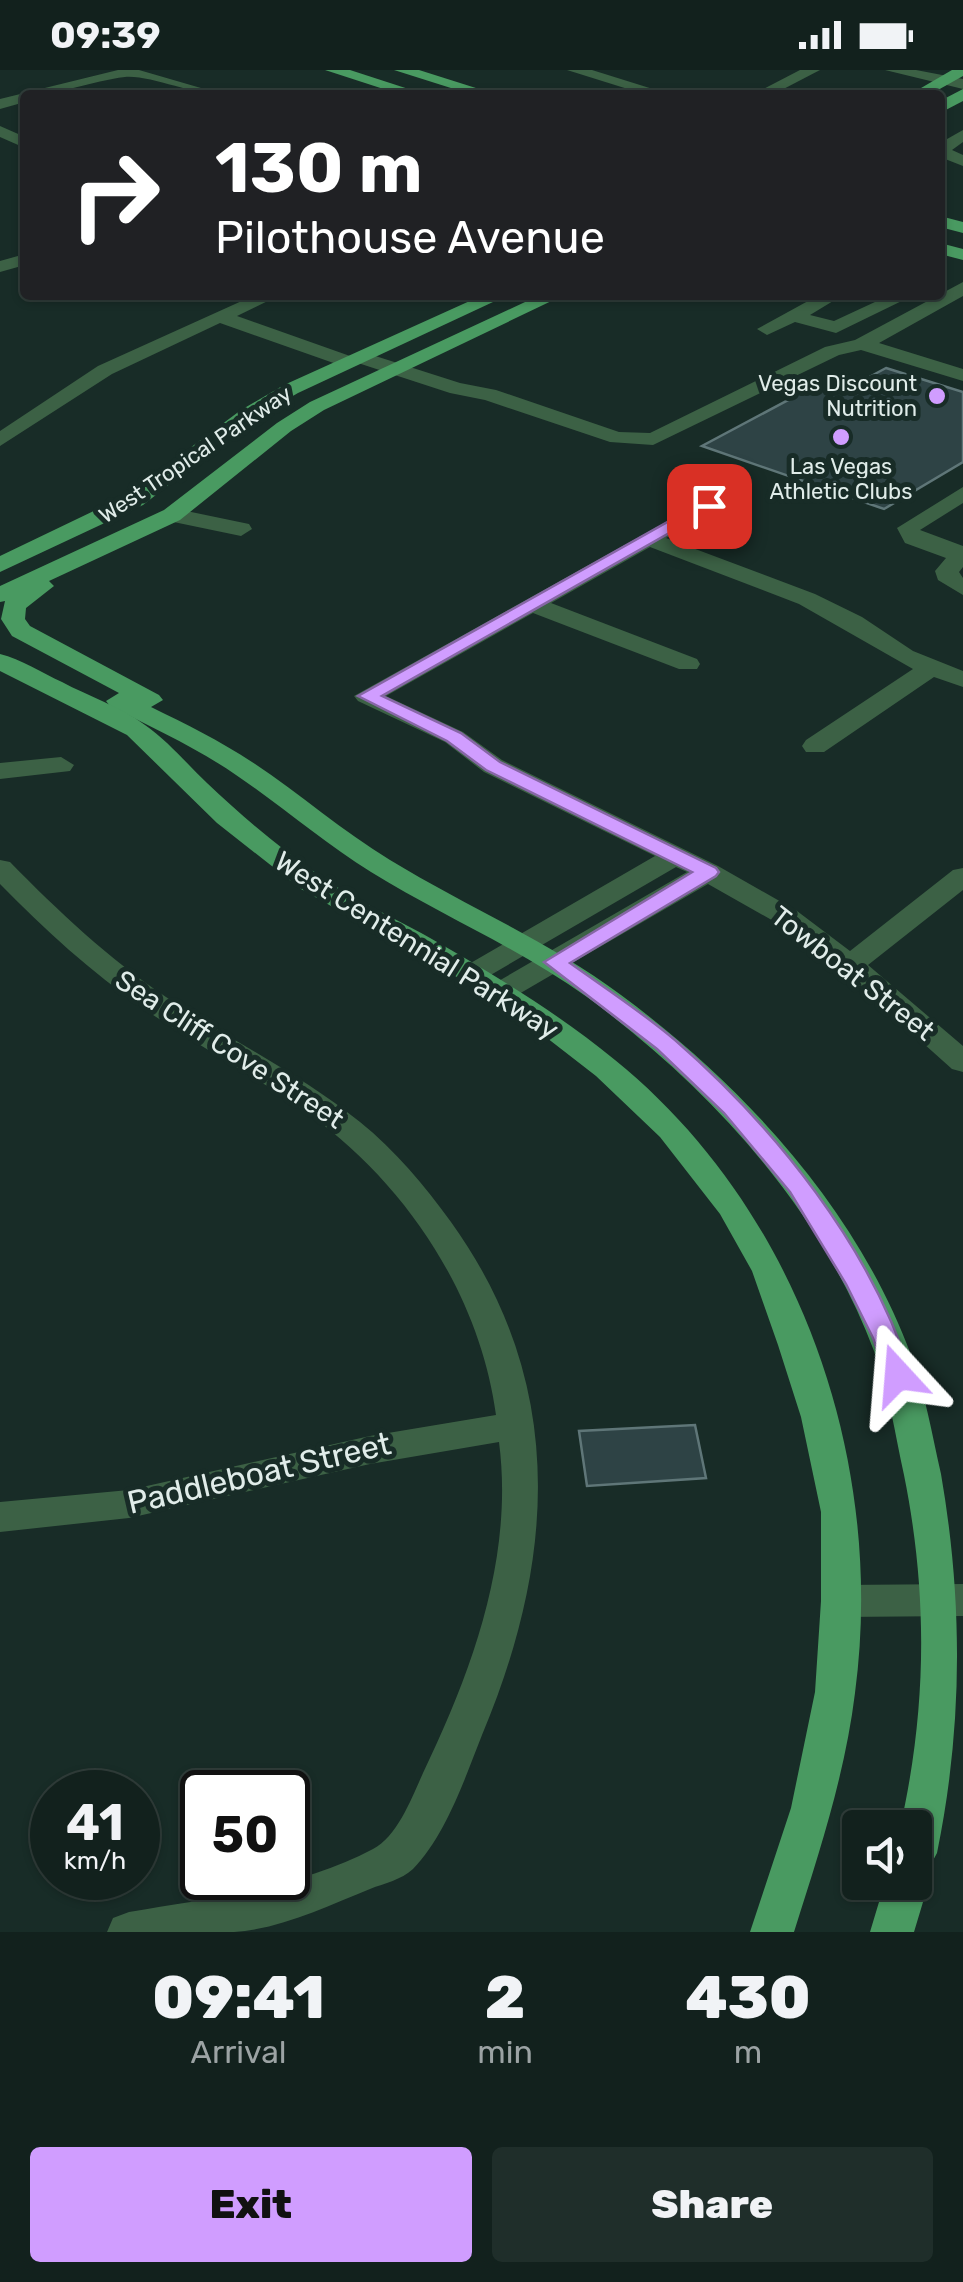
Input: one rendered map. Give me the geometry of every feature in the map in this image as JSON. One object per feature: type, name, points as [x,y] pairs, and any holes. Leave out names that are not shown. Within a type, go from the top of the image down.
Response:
[{"type":"main road","points":[[333,70],[402,90]]},
{"type":"main road","points":[[402,70],[472,90]]},
{"type":"main road","points":[[927,90],[963,70]]},
{"type":"main road","name":"West Tropical Parkway","points":[[0,565],[135,500],[248,414],[291,388],[489,300]]},
{"type":"main road","name":"West Tropical Parkway","points":[[0,595],[172,515],[284,427],[392,368],[544,300]]},
{"type":"main road","points":[[133,536],[25,596],[14,605],[13,619],[21,631],[37,642],[218,737],[262,780]]},
{"type":"main road","name":"West Centennial Parkway","points":[[0,642],[195,739],[262,780],[298,810],[379,865],[555,962],[665,1044],[732,1107],[800,1187],[845,1257],[886,1338],[909,1413],[953,1601],[922,1810]]},
{"type":"main road","name":"West Centennial Parkway","points":[[0,661],[136,730],[227,818],[311,883],[487,983],[607,1069],[672,1130],[733,1208],[769,1272],[819,1418],[840,1512],[841,1601],[835,1692],[812,1808],[772,1932]]},
{"type":"main road","points":[[0,671],[30,676]]},
{"type":"main road","points":[[892,1932],[901,1900]]},
{"type":"street","points":[[575,70],[646,90]]},
{"type":"street","points":[[770,90],[812,70]]},
{"type":"street","points":[[893,70],[963,84]]},
{"type":"street","points":[[51,90],[120,72],[156,76],[201,90]]},
{"type":"street","points":[[0,440],[105,370],[259,300]]},
{"type":"street","points":[[767,330],[824,300]]},
{"type":"street","points":[[793,316],[836,327],[894,300]]},
{"type":"street","points":[[219,316],[457,390],[489,394],[617,438],[653,439],[832,351],[862,344],[941,300]]},
{"type":"street","points":[[242,307],[292,325],[359,357]]},
{"type":"street","points":[[270,334],[292,325]]},
{"type":"street","points":[[862,344],[963,374]]},
{"type":"street","points":[[963,494],[908,528],[913,538],[962,555],[947,571],[950,580],[963,588]]},
{"type":"street","points":[[532,604],[709,506]]},
{"type":"street","points":[[172,515],[240,529]]},
{"type":"street","points":[[651,540],[832,611],[904,656],[963,680]]},
{"type":"street","points":[[532,604],[688,664]]},
{"type":"street","name":"Towboat Street","points":[[532,604],[367,696],[454,737],[510,775],[708,872],[787,918],[850,965],[963,1062]]},
{"type":"street","points":[[815,746],[932,667]]},
{"type":"street","points":[[0,770],[61,764]]},
{"type":"street","points":[[487,983],[524,944],[676,856]]},
{"type":"street","name":"Sea Cliff Cove Street","points":[[0,868],[115,974],[202,1033],[306,1095],[350,1126],[380,1156],[432,1219],[460,1262],[502,1358],[524,1481],[518,1557],[497,1645],[450,1762],[394,1860],[328,1890],[130,1932]]},
{"type":"street","points":[[487,983],[555,962],[708,872]]},
{"type":"street","points":[[850,965],[963,876]]},
{"type":"street","name":"Paddleboat Street","points":[[0,1518],[126,1504],[434,1434],[517,1426]]},
{"type":"street","points":[[841,1601],[953,1601]]},
{"type":"building","name":"Las Vegas Athletic Clubs","points":[[886,368],[963,392],[963,462],[884,509],[702,446],[837,374],[860,382]]},
{"type":"building","points":[[695,1425],[706,1478],[587,1486],[579,1431]]},
{"type":"place","name":"Vegas Discount Nutrition","points":[[937,396]]},
{"type":"place","name":"Las Vegas Athletic Clubs","points":[[841,437]]},
{"type":"route","points":[[709,506],[367,696],[454,737],[493,766],[708,872],[555,962],[665,1044],[732,1107],[800,1187],[845,1257],[886,1338],[898,1375]]}]
